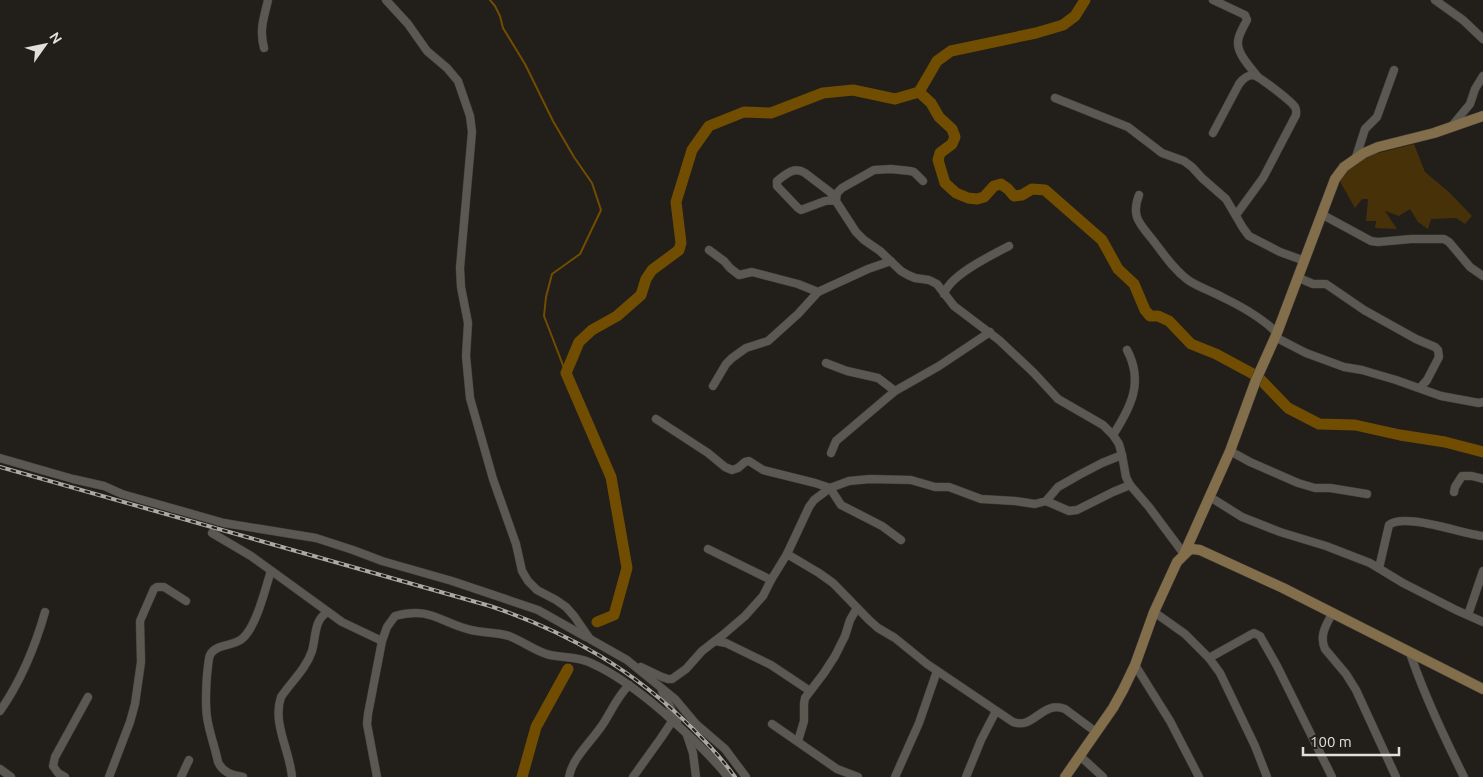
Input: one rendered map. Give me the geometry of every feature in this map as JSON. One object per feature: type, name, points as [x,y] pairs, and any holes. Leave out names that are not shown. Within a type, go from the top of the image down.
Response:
[{"type":"street","points":[[264,48],[261,39],[261,24],[268,0]]},
{"type":"street","points":[[386,0],[408,24],[427,51],[450,71],[458,81],[463,92],[470,116],[472,132],[460,268],[461,287],[468,323],[466,356],[470,398],[493,479],[516,544],[522,571],[537,590],[556,600],[574,616],[590,640]]},
{"type":"street","points":[[1213,0],[1247,17],[1237,43],[1242,55],[1258,77],[1292,104],[1296,111],[1296,115],[1263,178],[1236,215]]},
{"type":"street","points":[[1435,0],[1463,20],[1483,39]]},
{"type":"street","points":[[1356,157],[1365,129],[1377,117],[1394,70]]},
{"type":"street","points":[[1213,133],[1242,80],[1250,75],[1258,77]]},
{"type":"street","points":[[1451,127],[1470,104],[1475,89],[1483,76]]},
{"type":"street","points":[[1056,98],[1128,127],[1162,153],[1192,167],[1226,199],[1245,232],[1253,239],[1305,261]]},
{"type":"street","points":[[1065,777],[1113,708],[1135,665],[1154,612],[1177,562],[1184,554],[1230,450],[1256,380],[1276,335],[1323,215],[1335,179],[1344,167],[1356,157],[1378,147],[1418,138],[1483,116]]},
{"type":"street","points":[[836,200],[825,201],[801,210],[776,183],[791,170],[802,171],[830,192],[836,200],[856,232],[864,240],[908,276],[933,281],[937,284],[954,306],[990,332],[1017,356],[1058,399],[1103,424],[1119,444],[1126,477],[1130,485],[1184,554]]},
{"type":"street","points":[[836,200],[837,193],[842,188],[874,170],[910,171],[914,172],[923,181]]},
{"type":"street","points":[[1139,195],[1135,211],[1139,223],[1178,271],[1189,281],[1224,297],[1264,321],[1276,335],[1314,356],[1344,367],[1370,372],[1449,398],[1483,402]]},
{"type":"street","points":[[1323,215],[1371,241],[1444,239],[1449,242],[1470,267],[1483,276]]},
{"type":"street","points":[[944,294],[948,285],[968,270],[1009,246]]},
{"type":"street","points":[[709,250],[739,275],[752,272],[798,284],[818,292]]},
{"type":"street","points":[[713,386],[726,364],[732,358],[746,348],[768,341],[798,314],[818,292],[868,269],[891,261]]},
{"type":"street","points":[[1298,278],[1313,284],[1326,284],[1364,310],[1416,339],[1435,347],[1439,357],[1427,380],[1420,388]]},
{"type":"street","points":[[831,453],[836,441],[895,390],[938,366],[990,332]]},
{"type":"street","points":[[1113,435],[1131,401],[1135,386],[1132,363],[1127,350]]},
{"type":"street","points":[[826,363],[846,371],[878,378],[895,390]]},
{"type":"street","points":[[656,419],[708,452],[732,470],[745,462],[750,462],[763,470],[830,488],[841,505],[882,526],[901,540]]},
{"type":"street","points":[[1230,450],[1257,466],[1315,488],[1330,488],[1367,494]]},
{"type":"street","points":[[0,458],[104,486],[122,494],[224,523],[316,538],[382,561],[452,581],[538,610],[627,660],[662,677],[672,679],[686,669],[702,651],[757,605],[787,554],[809,507],[830,488],[855,480],[905,479],[949,488],[981,499],[1035,504],[1046,500],[1058,487],[1065,483],[1102,463],[1122,455]]},
{"type":"street","points":[[1454,492],[1462,476],[1483,479]]},
{"type":"street","points":[[1046,500],[1068,511],[1077,510],[1130,485]]},
{"type":"street","points":[[1210,497],[1242,518],[1326,546],[1379,568],[1403,584],[1483,622]]},
{"type":"street","points":[[1379,568],[1390,525],[1394,522],[1413,520],[1471,535],[1483,536]]},
{"type":"street","points":[[212,533],[251,556],[342,622],[382,641]]},
{"type":"street","points":[[1184,554],[1192,549],[1200,550],[1283,588],[1483,689]]},
{"type":"street","points":[[708,550],[771,580]]},
{"type":"street","points":[[787,554],[833,583],[878,628],[895,638],[937,671],[1013,722],[1022,724],[1052,706],[1059,706],[1065,708],[1096,732]]},
{"type":"street","points":[[243,777],[232,775],[225,771],[218,762],[207,718],[208,670],[210,656],[217,649],[236,643],[244,638],[250,629],[271,571]]},
{"type":"street","points":[[1468,615],[1483,571]]},
{"type":"street","points":[[109,777],[135,704],[141,662],[140,621],[143,613],[157,586],[164,587],[186,601]]},
{"type":"street","points":[[798,741],[804,721],[806,698],[835,656],[857,608]]},
{"type":"street","points":[[0,711],[20,679],[45,612]]},
{"type":"street","points":[[292,777],[281,733],[278,704],[281,697],[309,659],[317,624],[320,618],[328,612]]},
{"type":"street","points":[[377,777],[367,724],[382,641],[394,616],[414,612],[429,614],[469,630],[509,636],[550,655],[579,658],[605,670],[629,684],[676,722],[728,777]]},
{"type":"street","points":[[1154,612],[1185,634],[1209,658],[1225,683],[1255,746],[1267,777]]},
{"type":"street","points":[[1332,614],[1322,634],[1323,644],[1356,690],[1396,777]]},
{"type":"street","points":[[1209,658],[1254,633],[1260,636],[1332,777]]},
{"type":"street","points":[[715,641],[726,643],[771,665],[810,691]]},
{"type":"street","points":[[1410,653],[1419,680],[1464,777]]},
{"type":"street","points":[[627,660],[674,699],[696,724],[725,750],[746,777]]},
{"type":"street","points":[[1135,665],[1170,721],[1199,777]]},
{"type":"street","points":[[895,777],[919,723],[937,671]]},
{"type":"street","points":[[569,777],[570,768],[574,761],[583,752],[602,725],[619,695],[629,684]]},
{"type":"street","points":[[660,687],[676,722]]},
{"type":"street","points":[[64,777],[53,766],[55,757],[88,697]]},
{"type":"street","points":[[966,777],[981,740],[996,711]]},
{"type":"street","points":[[633,777],[661,738],[676,722]]},
{"type":"street","points":[[772,724],[837,769],[858,777]]},
{"type":"street","points":[[686,732],[693,753],[696,777]]},
{"type":"street","points":[[1080,756],[1102,777]]},
{"type":"street","points":[[181,777],[189,760]]},
{"type":"street","points":[[0,769],[10,777]]},
{"type":"shaded area","points":[[1414,144],[1425,172],[1449,192],[1472,216],[1465,224],[1456,218],[1431,219],[1428,229],[1418,222],[1410,209],[1399,216],[1385,211],[1397,229],[1375,228],[1376,221],[1366,221],[1368,199],[1362,199],[1355,208],[1334,171],[1339,168],[1339,163]]},
{"type":"waterway","points":[[490,0],[495,6],[503,28],[525,64],[553,121],[592,183],[601,210],[580,254],[552,274],[546,297],[544,316],[566,373]]},
{"type":"waterway","points":[[597,622],[614,615],[627,568],[611,477],[566,373],[579,342],[592,330],[617,316],[641,295],[646,279],[652,270],[679,250],[681,243],[676,202],[692,150],[709,126],[744,112],[771,113],[823,93],[853,90],[895,99],[919,92],[937,61],[951,51],[1036,33],[1063,25],[1075,16],[1085,0]]},
{"type":"waterway","points":[[919,92],[931,103],[939,117],[952,129],[955,137],[952,144],[940,153],[938,160],[945,183],[956,193],[968,198],[977,199],[984,197],[994,186],[1001,184],[1014,196],[1022,195],[1032,189],[1045,190],[1102,240],[1118,269],[1134,284],[1145,310],[1150,316],[1158,316],[1169,321],[1191,344],[1216,354],[1255,375]]},
{"type":"waterway","points":[[1261,380],[1288,408],[1319,424],[1355,425],[1445,442],[1483,452]]},
{"type":"waterway","points":[[522,777],[536,727],[568,669]]},
{"type":"railway","points":[[0,467],[490,606],[519,616],[573,641],[623,671],[671,708],[715,752],[735,777]]}]
